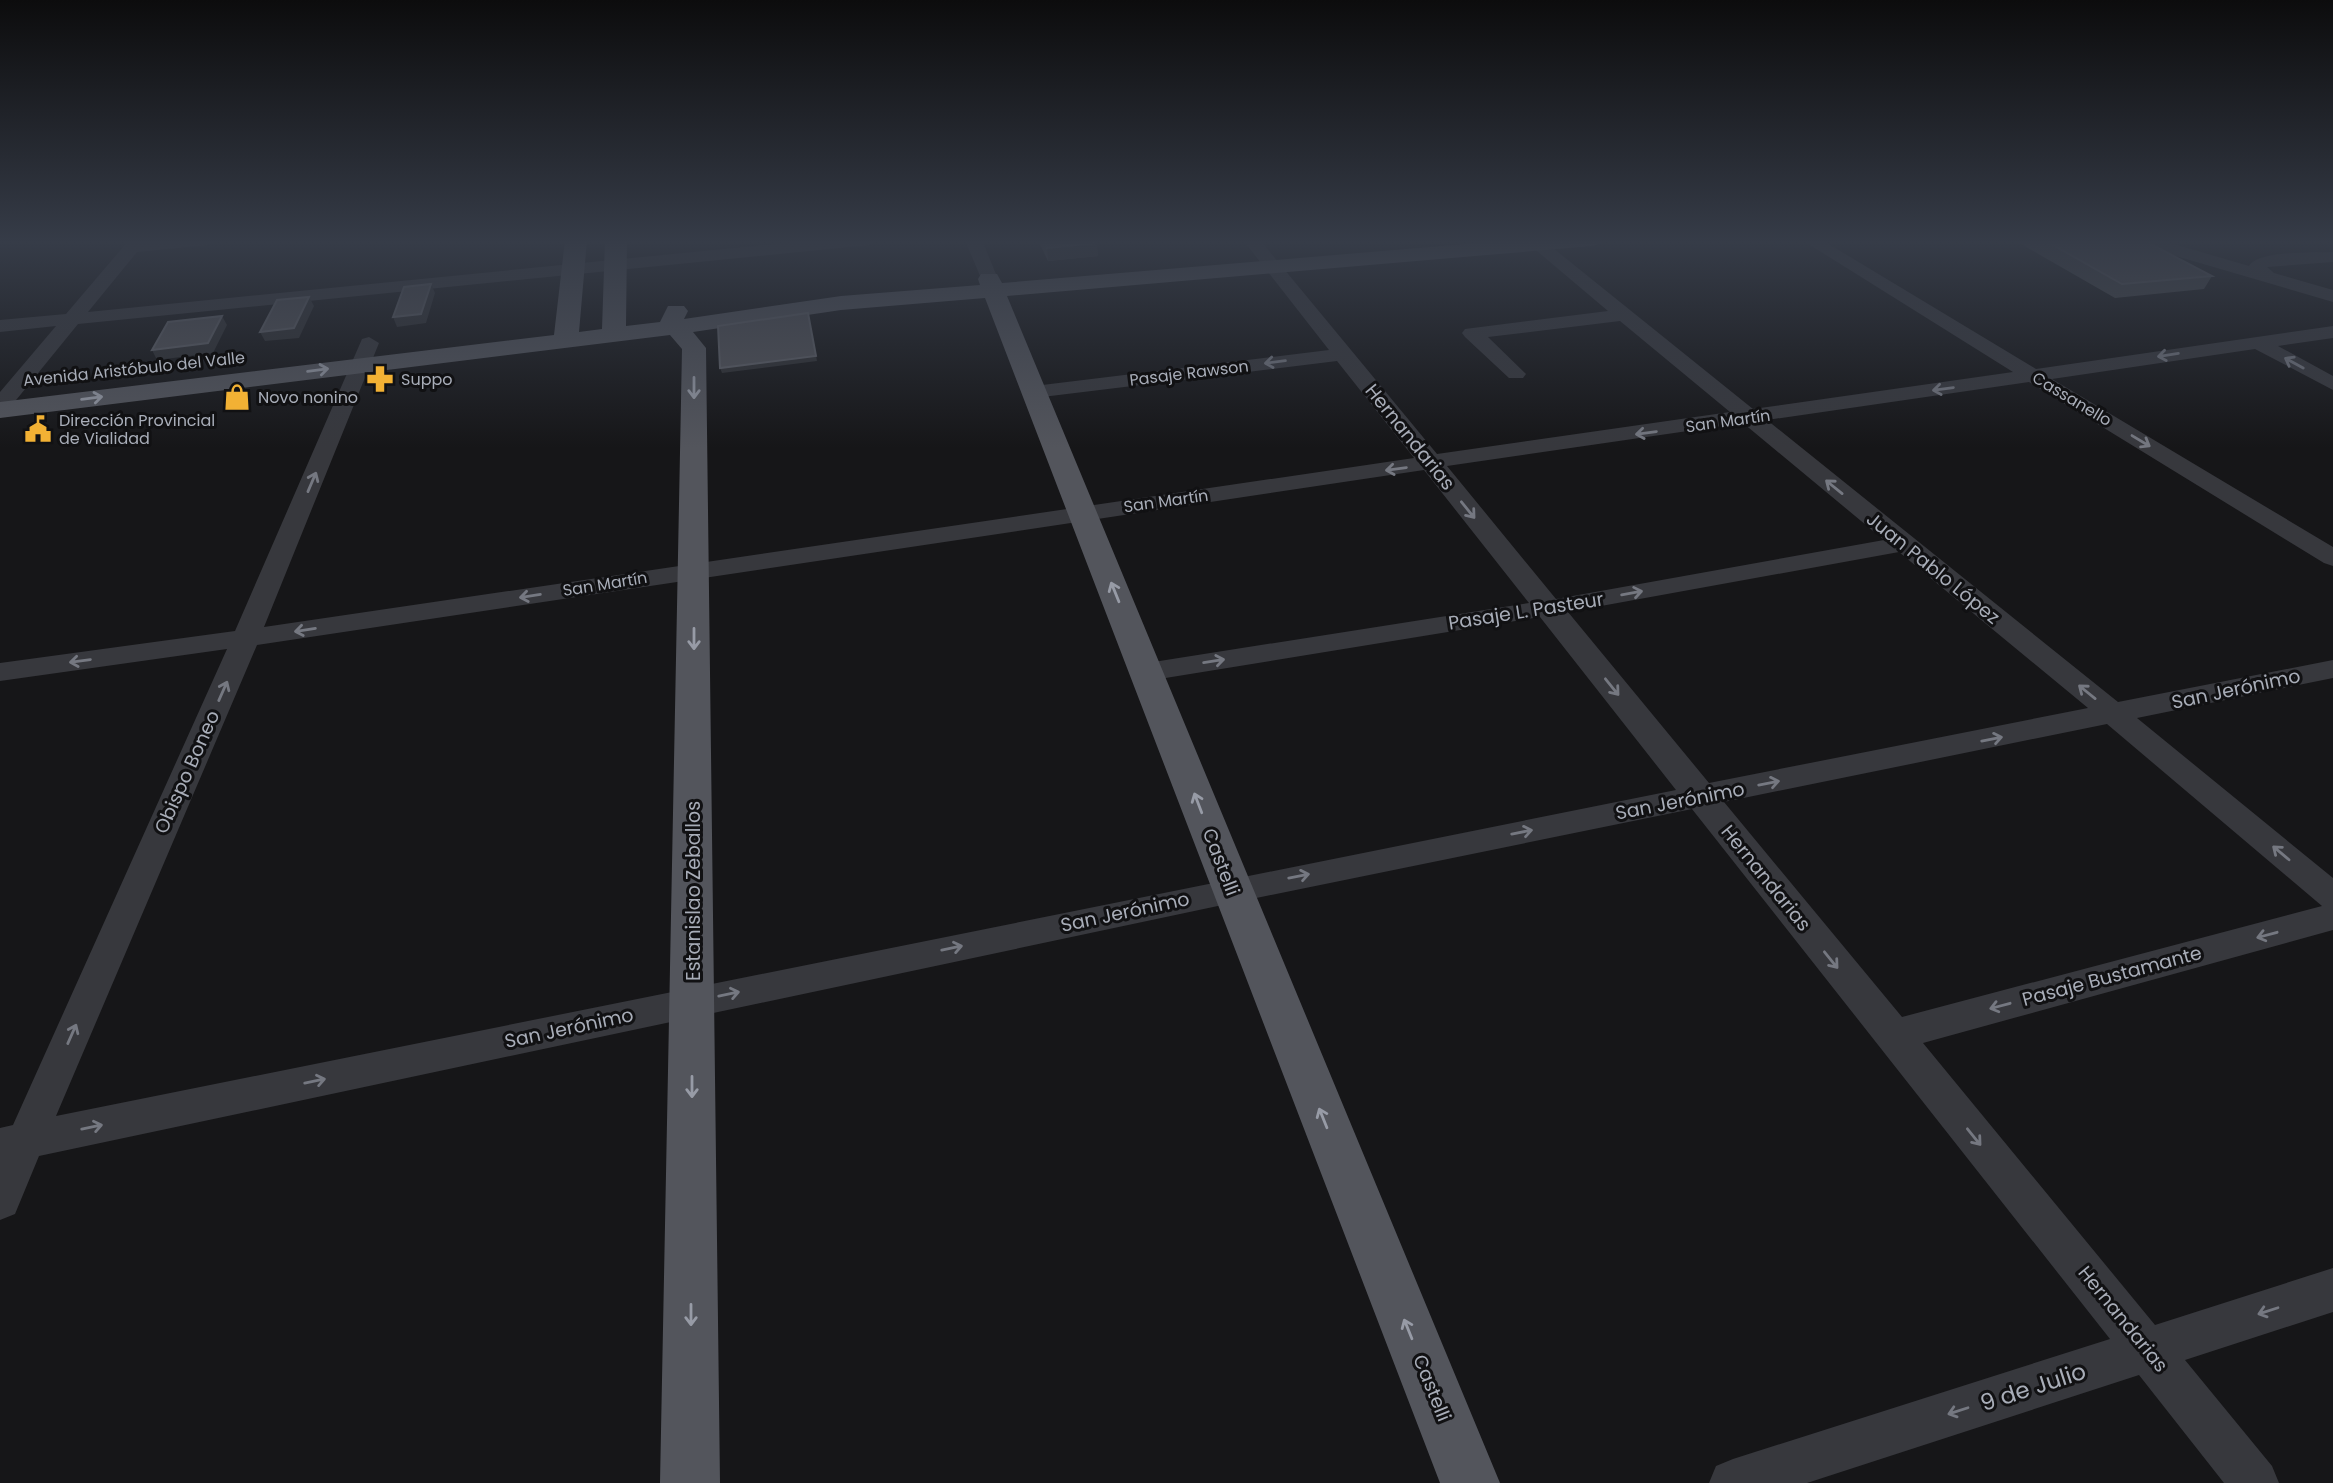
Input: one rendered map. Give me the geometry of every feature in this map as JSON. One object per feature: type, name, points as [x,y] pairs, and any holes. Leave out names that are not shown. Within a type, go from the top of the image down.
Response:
[{"type":"main road","points":[[567,330],[569,309]]},
{"type":"main road","points":[[614,325],[615,309]]},
{"type":"main road","name":"Avenida Aristóbulo del Valle","points":[[0,407],[365,353],[778,309]]},
{"type":"main road","name":"Castelli","points":[[1001,309],[1470,1483]]},
{"type":"main road","name":"Estanislao Zeballos","points":[[676,319],[694,348],[690,1483]]},
{"type":"main road","name":"Avenida Aristóbulo del Valle","points":[[195,362],[365,353]]},
{"type":"main road","name":"Avenida Aristóbulo del Valle","points":[[10,383],[47,379]]},
{"type":"street","points":[[0,407],[10,383],[79,309]]},
{"type":"street","points":[[0,326],[171,309]]},
{"type":"street","name":"Hernandarias","points":[[1306,309],[1891,1036],[2255,1483]]},
{"type":"street","name":"Juan Pablo López","points":[[1616,309],[2115,715],[2333,897]]},
{"type":"street","name":"Cassanello","points":[[1923,309],[2333,558]]},
{"type":"street","points":[[1516,374],[1472,333],[1624,316]]},
{"type":"street","name":"San Martín","points":[[0,672],[246,638],[1083,512],[2333,332]]},
{"type":"street","points":[[2256,342],[2333,384]]},
{"type":"street","name":"Obispo Boneo","points":[[0,1200],[13,1144],[246,638],[365,353]]},
{"type":"street","name":"Pasaje Rawson","points":[[1034,392],[1343,354]]},
{"type":"street","name":"Pasaje L. Pasteur","points":[[1147,672],[1548,608],[1903,544]]},
{"type":"street","name":"San Jerónimo","points":[[13,1144],[1232,890],[2115,715],[2333,669]]},
{"type":"street","name":"Pasaje Bustamante","points":[[1891,1036],[2333,917]]},
{"type":"street","name":"9 de Julio","points":[[1733,1483],[2333,1290]]},
{"type":"building","points":[[272,309],[303,309],[294,328],[260,332]]},
{"type":"building","points":[[396,309],[423,309],[421,314],[393,317]]},
{"type":"building","points":[[808,313],[816,356],[720,368],[718,326]]},
{"type":"building","points":[[222,316],[208,343],[152,350],[168,322]]},
{"type":"place","name":"Suppo","points":[[380,379]]},
{"type":"place","name":"Novo nonino","points":[[237,397]]},
{"type":"place","name":"Dirección Provincial de Vialidad","points":[[38,429]]}]
